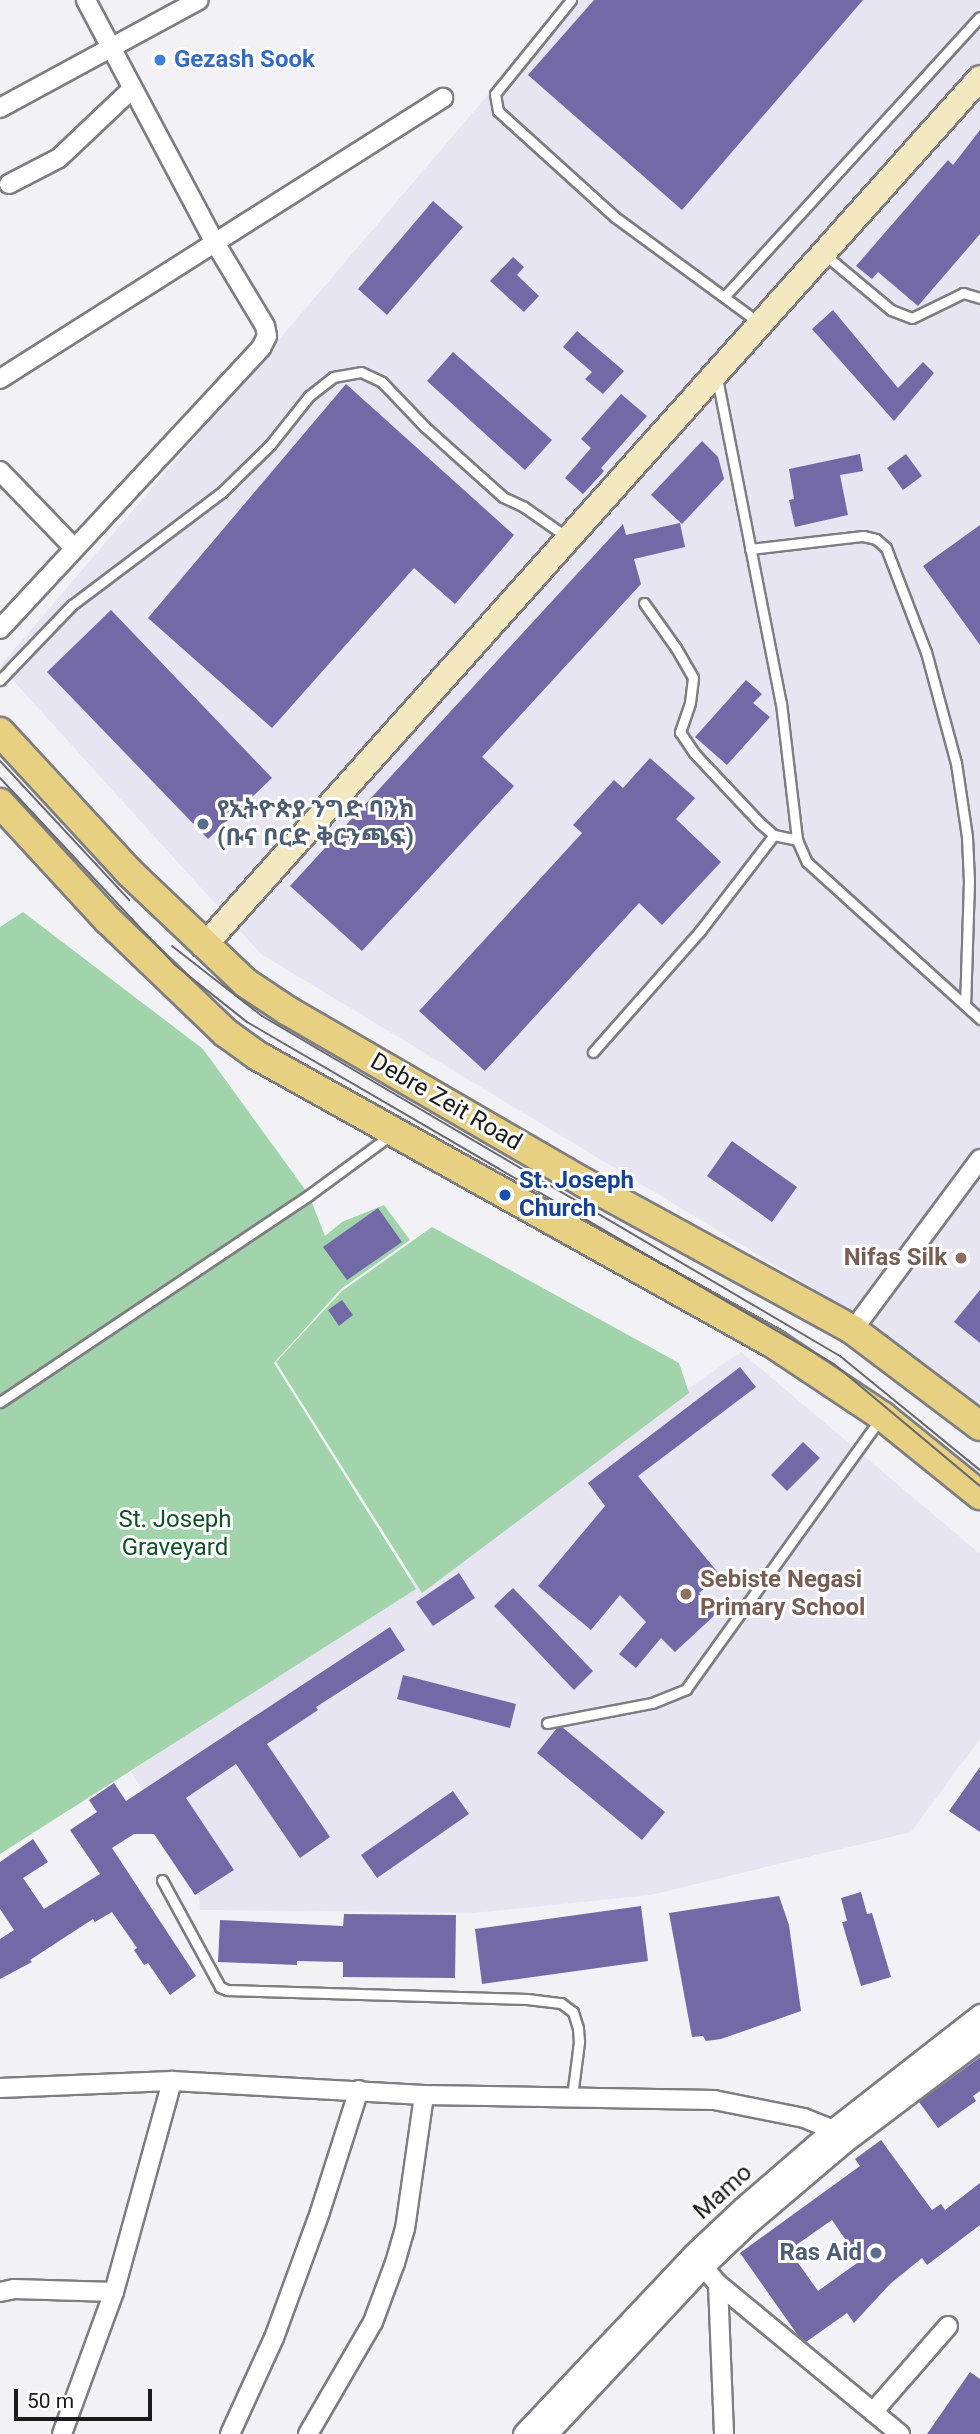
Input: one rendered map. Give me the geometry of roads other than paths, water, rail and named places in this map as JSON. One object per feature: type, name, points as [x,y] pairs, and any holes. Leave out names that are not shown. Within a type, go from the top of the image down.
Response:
[{"type":"main road","points":[[204,946],[980,78]]},
{"type":"main road","name":"Debre Zeit Road","points":[[0,732],[129,872],[246,983],[288,1011],[586,1183],[853,1330],[980,1426]]},
{"type":"main road","name":"Debre Zeit Road","points":[[0,803],[108,920],[226,1033],[258,1056],[397,1131],[774,1344],[882,1416],[980,1495]]},
{"type":"street","points":[[0,629],[261,348],[267,336],[265,326],[214,241],[86,0]]},
{"type":"street","points":[[0,108],[199,0]]},
{"type":"street","points":[[9,184],[59,158],[132,89]]},
{"type":"street","points":[[0,379],[443,98]]},
{"type":"street","points":[[0,471],[74,548]]},
{"type":"street","points":[[853,1330],[980,1159]]},
{"type":"street","name":"Mamo","points":[[524,2434],[699,2260],[839,2135],[980,2015]]},
{"type":"street","points":[[0,2088],[172,2081],[424,2095],[714,2100],[764,2108],[839,2135],[980,2039]]},
{"type":"street","points":[[62,2434],[114,2292],[172,2081]]},
{"type":"street","points":[[230,2434],[274,2339],[320,2212],[359,2091]]},
{"type":"street","points":[[308,2434],[373,2322],[395,2263],[405,2229],[424,2095]]},
{"type":"street","points":[[546,2434],[699,2260],[718,2284],[900,2434]]},
{"type":"street","points":[[718,2284],[724,2434]]},
{"type":"street","points":[[0,2292],[14,2289],[114,2292]]},
{"type":"street","points":[[873,2412],[948,2326]]},
{"type":"lane","points":[[571,0],[495,94],[498,111],[615,217],[759,323]]},
{"type":"lane","points":[[724,297],[980,17]]},
{"type":"lane","points":[[822,253],[891,310],[912,318],[963,293],[980,298]]},
{"type":"lane","points":[[0,680],[72,605],[222,492],[270,445],[309,396],[333,377],[360,372],[383,382],[425,427],[503,498],[524,507],[567,538]]},
{"type":"lane","points":[[716,373],[780,703],[797,840],[807,862],[980,1019]]},
{"type":"lane","points":[[750,549],[863,536],[876,539],[886,548],[926,652],[956,763],[967,837],[969,881],[965,1005]]},
{"type":"lane","points":[[644,603],[676,648],[692,678],[690,703],[680,732],[694,753],[774,835],[797,840]]},
{"type":"lane","points":[[593,1052],[700,931],[774,835]]},
{"type":"lane","points":[[0,1402],[309,1195],[397,1131]]},
{"type":"lane","points":[[547,1723],[652,1703],[686,1689],[882,1416]]},
{"type":"lane","points":[[162,1880],[220,1987],[227,1990],[527,1999],[561,2003],[573,2012],[578,2028],[579,2042],[572,2097]]},
{"type":"tram line","points":[[0,761],[129,900]]},
{"type":"tram line","points":[[0,778],[175,965],[247,1022],[834,1364],[980,1486]]},
{"type":"tram line","points":[[172,946],[262,1016],[840,1356],[980,1470]]},
{"type":"place","name":"Gezash Sook","points":[[160,60]]},
{"type":"place","name":"የኢትዮጵያ ንግድ ባንክ (ቡና ቦርድ ቅርንጫፍ)","points":[[203,824]]},
{"type":"place","name":"St. Joseph Church","points":[[505,1195]]},
{"type":"place","name":"Nifas Silk","points":[[961,1258]]},
{"type":"place","name":"Sebiste Negasi Primary School","points":[[686,1594]]},
{"type":"place","name":"Ras Aid","points":[[876,2253]]},
{"type":"park label","name":"St. Joseph Graveyard","points":[[175,1534]]}]
